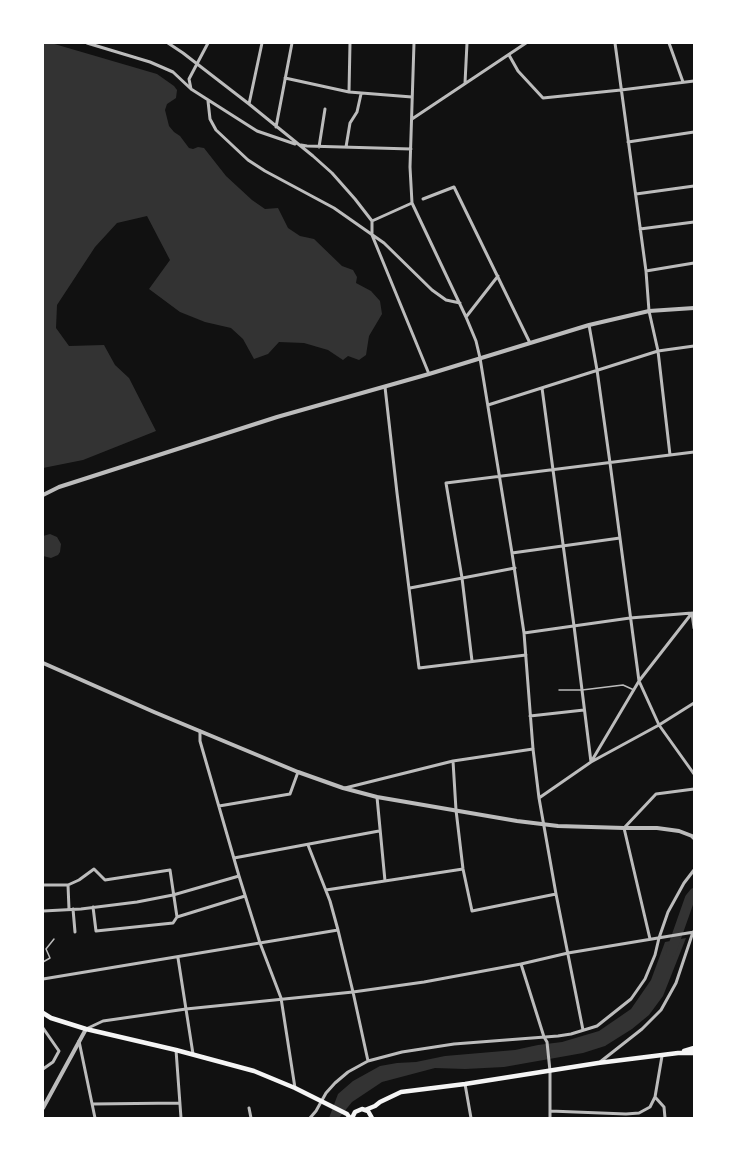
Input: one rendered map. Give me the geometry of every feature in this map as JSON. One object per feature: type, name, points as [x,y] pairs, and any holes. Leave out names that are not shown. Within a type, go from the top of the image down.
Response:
[{"type":"main road","points":[[43,1013],[51,1018],[86,1029],[193,1054],[254,1071],[295,1088],[351,1116],[359,1109],[365,1110],[372,1118]]},
{"type":"main road","points":[[365,1110],[401,1092],[465,1084],[598,1063],[662,1056],[694,1048]]},
{"type":"main road","points":[[678,1053],[694,1053]]},
{"type":"main road","points":[[372,1118],[375,1106]]},
{"type":"street","points":[[87,43],[150,62],[174,72],[191,89],[257,131],[299,145],[319,147],[411,149]]},
{"type":"street","points":[[168,43],[250,104],[332,173],[372,221],[372,235],[429,374]]},
{"type":"street","points":[[191,89],[189,79],[208,43]]},
{"type":"street","points":[[250,104],[262,43]]},
{"type":"street","points":[[276,127],[292,43]]},
{"type":"street","points":[[349,92],[350,43]]},
{"type":"street","points":[[414,43],[410,182],[412,203],[460,303],[476,341],[480,358],[515,568],[524,633],[530,716],[539,798],[583,1030]]},
{"type":"street","points":[[466,84],[467,43]]},
{"type":"street","points":[[412,119],[526,43]]},
{"type":"street","points":[[615,43],[646,271],[649,311],[658,352],[670,455]]},
{"type":"street","points":[[669,43],[683,82]]},
{"type":"street","points":[[509,55],[518,71],[543,98],[694,81]]},
{"type":"street","points":[[286,78],[361,94],[412,96]]},
{"type":"street","points":[[346,147],[350,123],[356,112],[361,94]]},
{"type":"street","points":[[208,101],[210,119],[216,130],[248,160],[334,208],[384,243],[432,290],[446,300],[460,303]]},
{"type":"street","points":[[319,147],[325,109]]},
{"type":"street","points":[[628,142],[694,132]]},
{"type":"street","points":[[636,194],[694,186]]},
{"type":"street","points":[[424,199],[454,187],[530,343]]},
{"type":"street","points":[[372,221],[412,203]]},
{"type":"street","points":[[640,229],[694,222]]},
{"type":"street","points":[[646,271],[694,263]]},
{"type":"street","points":[[466,317],[498,276]]},
{"type":"street","points":[[43,495],[59,487],[263,422],[429,374],[589,325],[649,311],[694,308]]},
{"type":"street","points":[[589,325],[597,370],[639,681],[659,725],[694,774]]},
{"type":"street","points":[[488,405],[658,352],[694,346]]},
{"type":"street","points":[[385,387],[396,493],[410,588],[419,668],[526,655]]},
{"type":"street","points":[[542,388],[591,762]]},
{"type":"street","points":[[472,661],[462,578],[446,483],[500,475],[694,452]]},
{"type":"street","points":[[512,553],[620,538]]},
{"type":"street","points":[[410,588],[515,568]]},
{"type":"street","points":[[524,633],[630,618],[693,613]]},
{"type":"street","points":[[693,613],[694,628]]},
{"type":"street","points":[[591,762],[639,681],[693,613]]},
{"type":"street","points":[[43,663],[298,772],[343,788],[377,797],[517,821],[558,826],[657,828],[679,831],[694,838]]},
{"type":"street","points":[[539,798],[591,762],[659,725],[694,703]]},
{"type":"street","points":[[530,716],[584,710]]},
{"type":"street","points":[[200,731],[200,741],[245,896],[260,943],[281,998],[295,1088]]},
{"type":"street","points":[[343,788],[453,762],[533,749]]},
{"type":"street","points":[[453,762],[456,810],[463,869],[472,911],[556,894]]},
{"type":"street","points":[[219,806],[290,794],[298,772]]},
{"type":"street","points":[[624,828],[656,794],[694,789]]},
{"type":"street","points":[[377,797],[379,831],[385,881]]},
{"type":"street","points":[[624,828],[650,939]]},
{"type":"street","points":[[234,858],[379,831]]},
{"type":"street","points":[[308,845],[326,890],[338,930],[368,1061]]},
{"type":"street","points":[[43,885],[68,885],[79,880],[94,869],[105,880],[170,870],[177,916],[173,923],[96,931],[93,907]]},
{"type":"street","points":[[326,890],[463,869]]},
{"type":"street","points":[[310,1118],[316,1111],[326,1093],[341,1077],[368,1061],[402,1052],[454,1044],[564,1035],[597,1026],[631,999],[645,979],[655,955],[668,912],[684,883],[694,870]]},
{"type":"street","points":[[43,910],[71,909],[137,902],[173,895],[239,876]]},
{"type":"street","points":[[68,885],[75,932]]},
{"type":"street","points":[[177,916],[245,896]]},
{"type":"street","points":[[43,979],[178,958],[338,930]]},
{"type":"street","points":[[43,1108],[86,1029],[103,1021],[186,1008],[353,992],[424,982],[521,964],[568,953],[694,932],[676,983],[661,1010],[642,1029],[598,1063]]},
{"type":"street","points":[[178,958],[193,1054]]},
{"type":"street","points":[[521,964],[544,1037],[547,1042],[550,1071],[550,1118]]},
{"type":"street","points":[[43,1028],[60,1051],[53,1062],[43,1069]]},
{"type":"street","points":[[79,1041],[95,1118]]},
{"type":"street","points":[[176,1050],[181,1118]]},
{"type":"street","points":[[550,1111],[626,1114],[639,1113],[650,1107],[655,1097],[662,1056]]},
{"type":"street","points":[[465,1084],[471,1118]]},
{"type":"street","points":[[655,1097],[664,1107],[665,1118]]},
{"type":"street","points":[[92,1104],[180,1103]]},
{"type":"street","points":[[249,1108],[251,1118]]},
{"type":"lane","points":[[559,690],[582,690],[623,685],[634,690]]},
{"type":"lane","points":[[43,962],[50,958],[46,949],[54,939]]},
{"type":"shaded area","points":[[43,43],[51,43],[157,74],[174,86],[177,90],[176,98],[167,104],[165,110],[169,126],[180,136],[189,148],[204,148],[226,176],[252,200],[265,209],[278,208],[288,228],[300,236],[314,239],[342,266],[353,270],[357,277],[356,283],[371,291],[380,301],[382,314],[369,336],[366,355],[359,360],[348,356],[343,360],[328,350],[304,343],[279,342],[268,354],[254,359],[243,339],[231,328],[205,322],[180,312],[149,289],[170,260],[147,216],[117,223],[95,247],[57,305],[56,328],[69,346],[104,345],[115,365],[129,378],[156,431],[83,460],[43,468]]},
{"type":"shaded area","points":[[50,534],[57,537],[61,544],[58,555],[51,558],[43,556],[43,536]]},
{"type":"shaded area","points":[[686,938],[663,996],[649,1015],[632,1029],[605,1046],[583,1053],[504,1067],[465,1069],[435,1068],[382,1082],[352,1102],[339,1118],[329,1118],[338,1094],[353,1081],[380,1066],[416,1062],[445,1056],[515,1050],[562,1042],[599,1031],[631,1009],[651,980],[665,942]]},
{"type":"waterway","points":[[671,952],[690,898],[694,893]]}]
